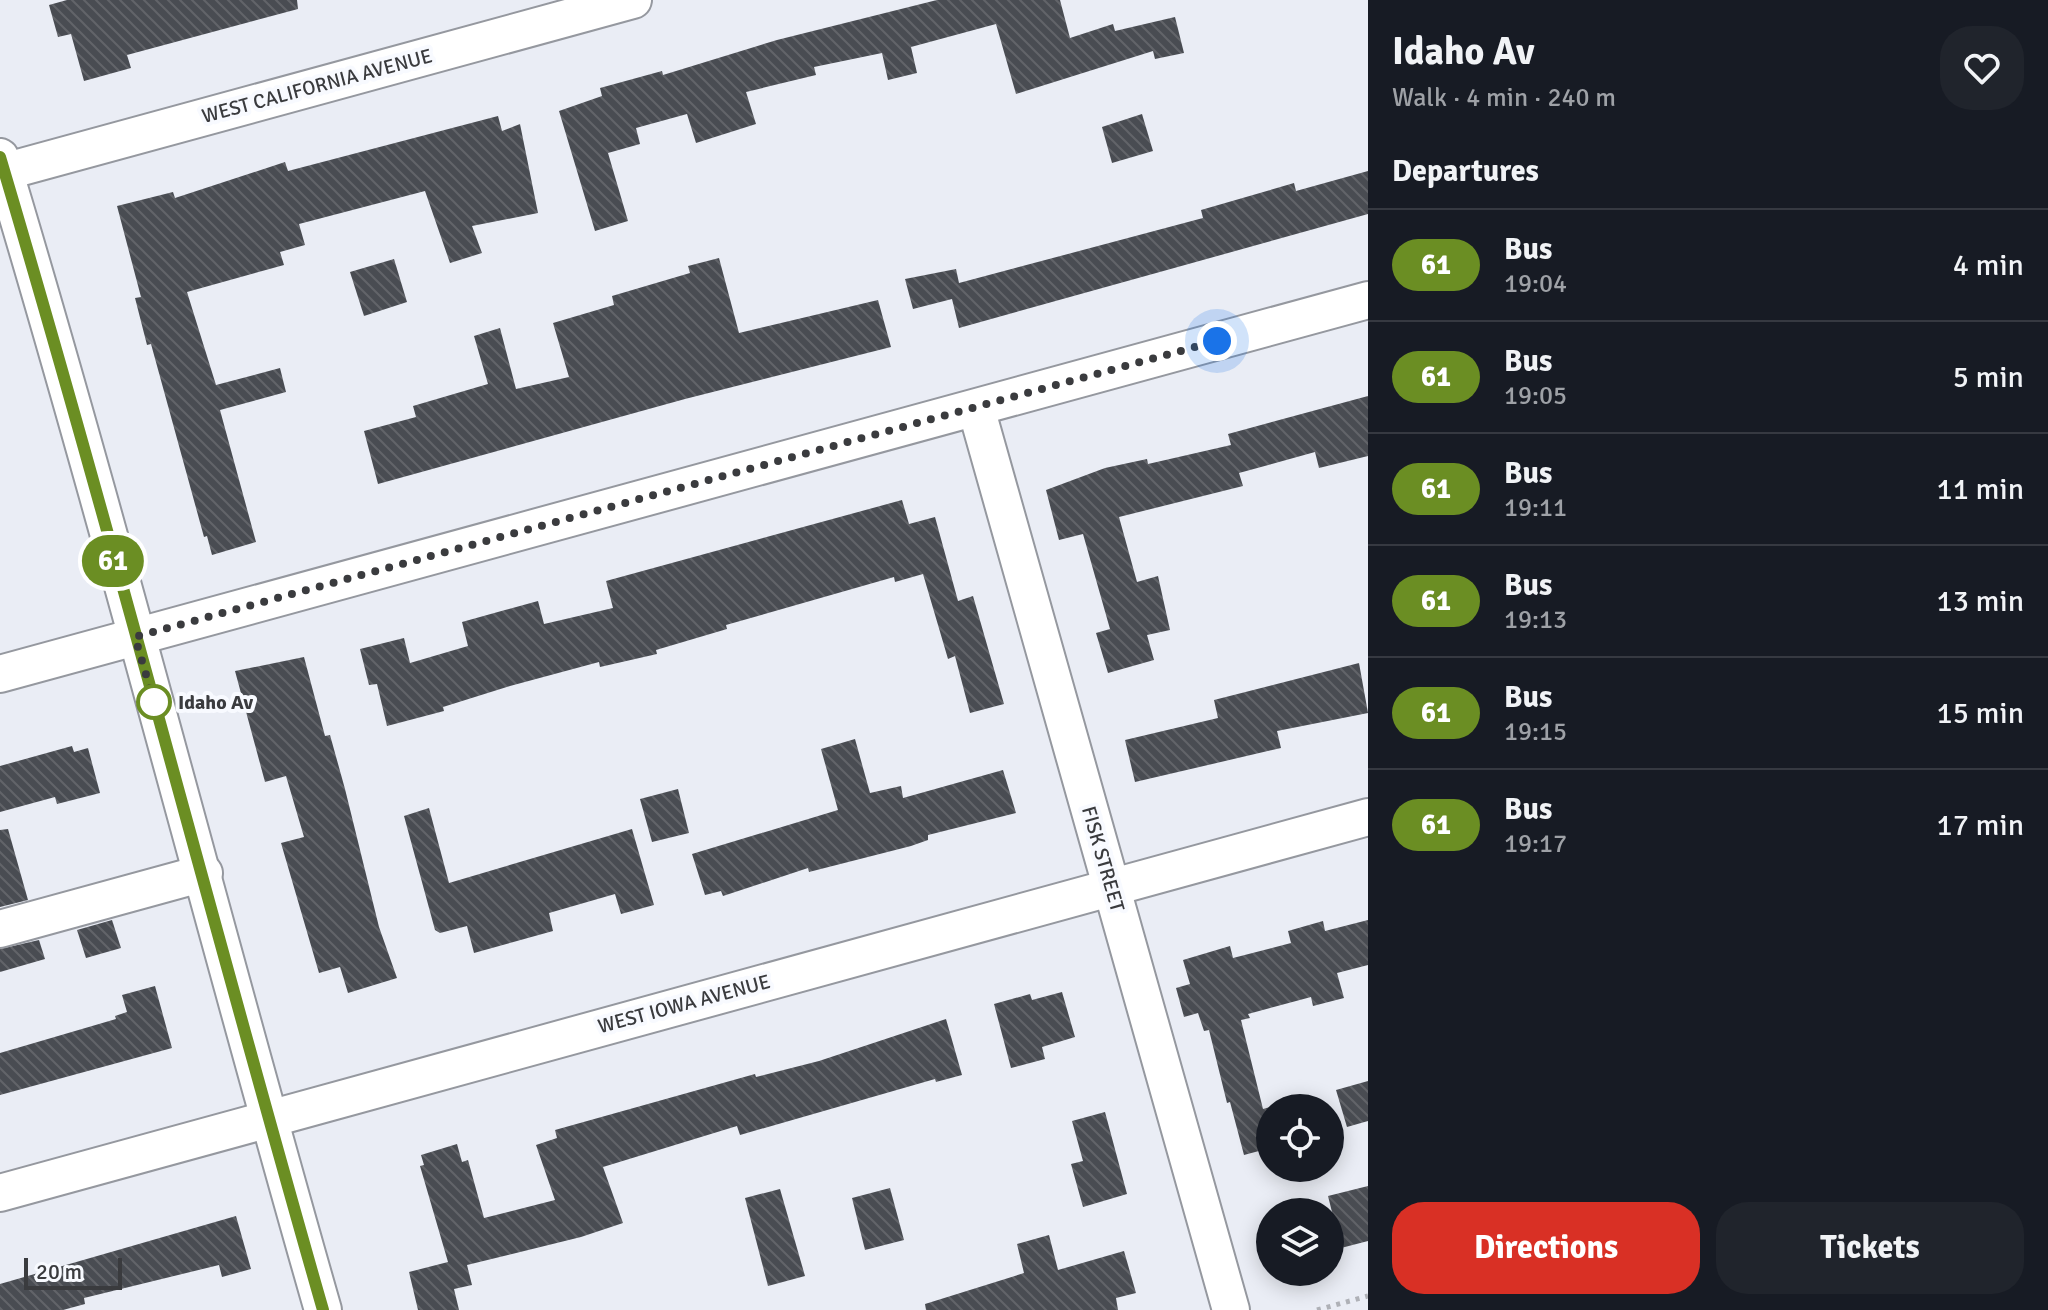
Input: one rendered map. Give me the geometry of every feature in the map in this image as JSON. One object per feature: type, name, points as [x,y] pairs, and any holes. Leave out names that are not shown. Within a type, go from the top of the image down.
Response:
[{"type":"street","name":"WEST CALIFORNIA AVENUE","points":[[1,168],[633,0]]},
{"type":"street","points":[[1,168],[204,873],[268,1118],[323,1310]]},
{"type":"street","points":[[0,674],[1368,300]]},
{"type":"street","name":"FISK STREET","points":[[976,408],[1231,1310]]},
{"type":"street","name":"WEST IOWA AVENUE","points":[[0,1193],[1368,817]]},
{"type":"street","points":[[0,929],[204,873]]},
{"type":"path","points":[[1317,1310],[1368,1296]]},
{"type":"building","points":[[67,0],[297,0],[298,9],[127,55],[131,68],[84,81],[71,34],[58,37],[49,5]]},
{"type":"building","points":[[937,0],[1060,0],[1070,38],[1113,24],[1115,31],[1175,17],[1184,53],[1155,59],[1153,51],[1016,94],[996,24],[911,47],[917,73],[888,80],[882,53],[814,67],[816,75],[746,92],[756,124],[696,143],[687,114],[636,128],[640,144],[608,153],[628,221],[595,231],[559,111],[602,96],[600,88],[662,71],[663,75],[777,40]]},
{"type":"building","points":[[1142,114],[1153,151],[1112,163],[1102,127]]},
{"type":"building","points":[[498,116],[502,131],[520,124],[538,213],[472,226],[482,253],[450,263],[425,191],[299,224],[305,245],[280,252],[284,265],[187,292],[216,385],[280,368],[286,392],[220,410],[256,542],[212,555],[207,536],[204,537],[151,344],[147,345],[135,298],[141,297],[117,206],[173,192],[175,198],[285,162],[288,171]]},
{"type":"building","points":[[1368,171],[1368,214],[959,328],[952,299],[913,309],[905,279],[956,269],[959,283],[1203,218],[1201,210],[1294,183],[1296,191]]},
{"type":"building","points":[[719,258],[739,333],[878,300],[891,347],[685,399],[378,484],[364,431],[416,417],[413,406],[488,384],[474,336],[500,328],[516,389],[569,377],[553,323],[614,305],[612,296],[690,273],[688,266]]},
{"type":"building","points":[[394,259],[407,302],[364,316],[350,272]]},
{"type":"building","points":[[1368,396],[1368,456],[1319,468],[1315,452],[1239,473],[1243,486],[1119,517],[1137,582],[1158,576],[1170,630],[1147,635],[1154,660],[1108,673],[1096,633],[1110,629],[1083,534],[1059,540],[1046,490],[1105,468],[1147,459],[1148,464],[1231,445],[1228,434]]},
{"type":"building","points":[[902,500],[909,524],[935,517],[958,601],[973,596],[1004,704],[970,713],[955,656],[948,659],[923,574],[895,582],[894,577],[726,625],[727,629],[656,650],[657,654],[600,667],[599,662],[510,686],[443,707],[444,711],[387,726],[377,684],[369,685],[360,649],[404,638],[410,663],[468,646],[462,622],[538,601],[544,624],[613,608],[606,581]]},
{"type":"building","points":[[304,657],[325,736],[330,735],[379,927],[397,978],[348,993],[340,967],[319,973],[281,843],[304,837],[286,776],[265,782],[235,671]]},
{"type":"building","points":[[1359,663],[1368,713],[1277,731],[1281,748],[1135,782],[1125,740],[1218,718],[1214,700]]},
{"type":"building","points":[[855,739],[870,793],[901,786],[903,798],[1003,770],[1016,813],[928,835],[928,840],[911,846],[809,872],[808,868],[723,896],[721,891],[705,895],[692,854],[838,810],[821,749]]},
{"type":"building","points":[[72,746],[74,752],[88,748],[100,793],[57,804],[55,797],[0,812],[0,766]]},
{"type":"building","points":[[678,789],[689,833],[652,842],[640,799]]},
{"type":"building","points":[[429,808],[449,883],[632,829],[654,905],[621,914],[615,894],[549,913],[553,931],[474,953],[467,926],[440,933],[435,930],[404,816]]},
{"type":"building","points":[[8,829],[28,900],[0,907],[0,830]]},
{"type":"building","points":[[112,920],[121,948],[86,958],[77,930]]},
{"type":"building","points":[[1368,920],[1368,965],[1337,973],[1344,998],[1313,1006],[1311,997],[1248,1014],[1250,1018],[1241,1020],[1259,1094],[1256,1094],[1256,1152],[1244,1155],[1209,1030],[1204,1031],[1198,1013],[1184,1017],[1176,988],[1190,984],[1183,960],[1230,946],[1233,958],[1291,943],[1288,931],[1323,921],[1325,931]]},
{"type":"building","points":[[39,940],[45,959],[0,972],[0,949]]},
{"type":"building","points":[[155,986],[172,1048],[0,1095],[0,1053],[116,1019],[115,1016],[127,1012],[122,995]]},
{"type":"building","points":[[1062,992],[1075,1037],[1042,1047],[1045,1059],[1011,1068],[994,1004],[1030,994],[1032,1000]]},
{"type":"building","points":[[946,1019],[962,1075],[936,1082],[935,1079],[740,1135],[737,1126],[603,1167],[623,1223],[581,1237],[467,1265],[472,1285],[454,1289],[459,1310],[418,1310],[409,1272],[448,1262],[420,1166],[424,1165],[421,1155],[457,1144],[462,1162],[468,1160],[484,1218],[555,1200],[536,1145],[557,1138],[555,1130],[755,1074],[756,1077],[819,1061]]},
{"type":"building","points":[[1368,1081],[1368,1121],[1347,1127],[1344,1094],[1337,1094],[1336,1090]]},
{"type":"building","points":[[1105,1112],[1127,1194],[1083,1207],[1071,1164],[1083,1161],[1072,1121]]},
{"type":"building","points":[[1368,1186],[1368,1241],[1344,1247],[1344,1198],[1328,1196]]},
{"type":"building","points":[[890,1188],[904,1240],[865,1250],[852,1198]]},
{"type":"building","points":[[780,1189],[805,1276],[768,1286],[745,1198]]},
{"type":"building","points":[[236,1216],[251,1269],[222,1277],[219,1265],[84,1298],[85,1304],[63,1310],[0,1310],[0,1284]]},
{"type":"building","points":[[1049,1235],[1058,1270],[1124,1251],[1136,1293],[1116,1298],[1118,1310],[926,1310],[925,1304],[1024,1273],[1017,1244]]},
{"type":"bus line","name":"61","points":[[0,157],[204,873],[268,1118],[323,1310]]},
{"type":"place","name":"Idaho Av","points":[[154,702]]},
{"type":"route","points":[[154,702],[135,637],[1217,341]]}]
